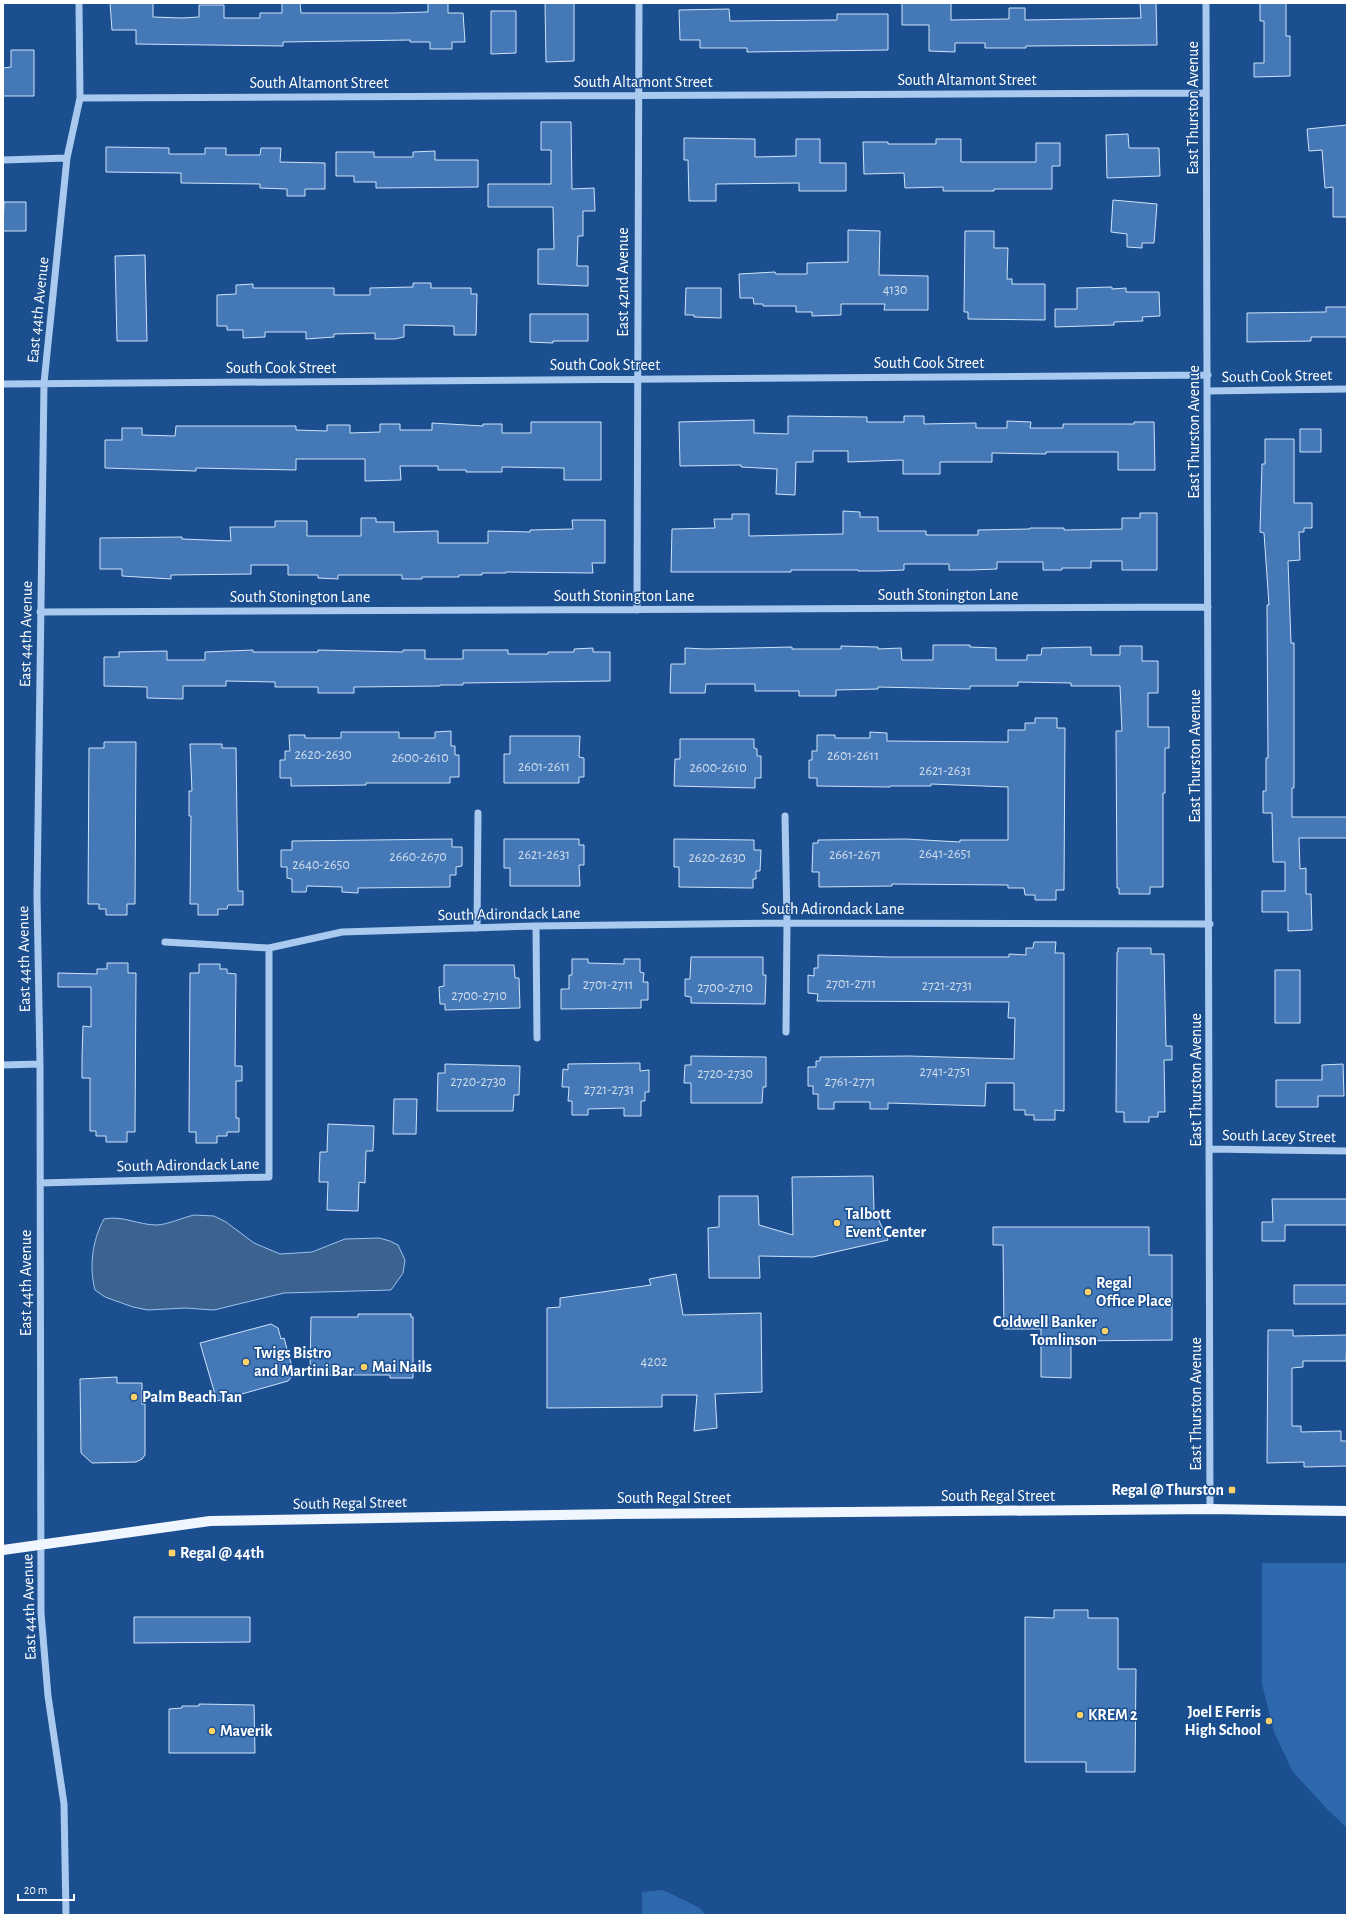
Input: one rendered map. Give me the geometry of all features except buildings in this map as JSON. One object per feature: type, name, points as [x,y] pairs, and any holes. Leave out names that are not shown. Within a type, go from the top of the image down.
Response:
[{"type":"main road","name":"South Regal Street","points":[[3,1550],[210,1521],[617,1514],[1210,1509],[1347,1511]]},
{"type":"street","name":"East 44th Avenue","points":[[66,1915],[64,1804],[48,1696],[41,1613],[40,1064],[37,896],[44,383],[68,158],[80,98],[79,3]]},
{"type":"street","name":"East 42nd Avenue","points":[[637,610],[638,3]]},
{"type":"street","name":"East Thurston Avenue","points":[[1206,3],[1210,924],[1210,1509]]},
{"type":"street","name":"South Altamont Street","points":[[80,98],[1206,93]]},
{"type":"street","points":[[3,160],[68,158]]},
{"type":"street","name":"South Cook Street","points":[[3,384],[1208,375]]},
{"type":"street","name":"South Cook Street","points":[[1208,391],[1347,389]]},
{"type":"street","name":"South Stonington Lane","points":[[40,612],[1208,607]]},
{"type":"street","points":[[477,928],[478,813]]},
{"type":"street","points":[[786,816],[786,1032]]},
{"type":"street","name":"South Adirondack Lane","points":[[40,1183],[269,1177],[269,948],[342,932],[536,926],[787,923],[1210,924]]},
{"type":"street","points":[[536,926],[537,1038]]},
{"type":"street","points":[[165,942],[269,948]]},
{"type":"street","points":[[3,1065],[40,1064]]},
{"type":"street","name":"South Lacey Street","points":[[1210,1149],[1347,1151]]},
{"type":"shaded area","points":[[194,1215],[214,1216],[226,1222],[254,1243],[280,1254],[312,1252],[345,1239],[379,1238],[390,1241],[398,1245],[405,1260],[403,1273],[391,1290],[284,1293],[214,1310],[185,1308],[148,1310],[133,1307],[105,1297],[95,1290],[92,1272],[94,1245],[104,1219],[117,1218],[143,1224],[157,1225]]},
{"type":"shaded area","points":[[1262,1563],[1347,1563],[1347,1828],[1293,1772],[1274,1732],[1262,1684]]},
{"type":"shaded area","points":[[663,1890],[700,1908],[705,1915],[642,1915],[642,1892]]},
{"type":"place","name":"Talbott Event Center","points":[[837,1223]]},
{"type":"place","name":"Regal Office Place","points":[[1088,1292]]},
{"type":"place","name":"Coldwell Banker Tomlinson","points":[[1105,1331]]},
{"type":"place","name":"Twigs Bistro and Martini Bar","points":[[246,1362]]},
{"type":"place","name":"Mai Nails","points":[[364,1367]]},
{"type":"place","name":"Palm Beach Tan","points":[[134,1397]]},
{"type":"place","name":"Regal @ Thurston","points":[[1232,1490]]},
{"type":"place","name":"Regal @ 44th","points":[[172,1553]]},
{"type":"place","name":"KREM 2","points":[[1080,1715]]},
{"type":"place","name":"Joel E Ferris High School","points":[[1269,1721]]},
{"type":"place","name":"Maverik","points":[[212,1731]]}]
